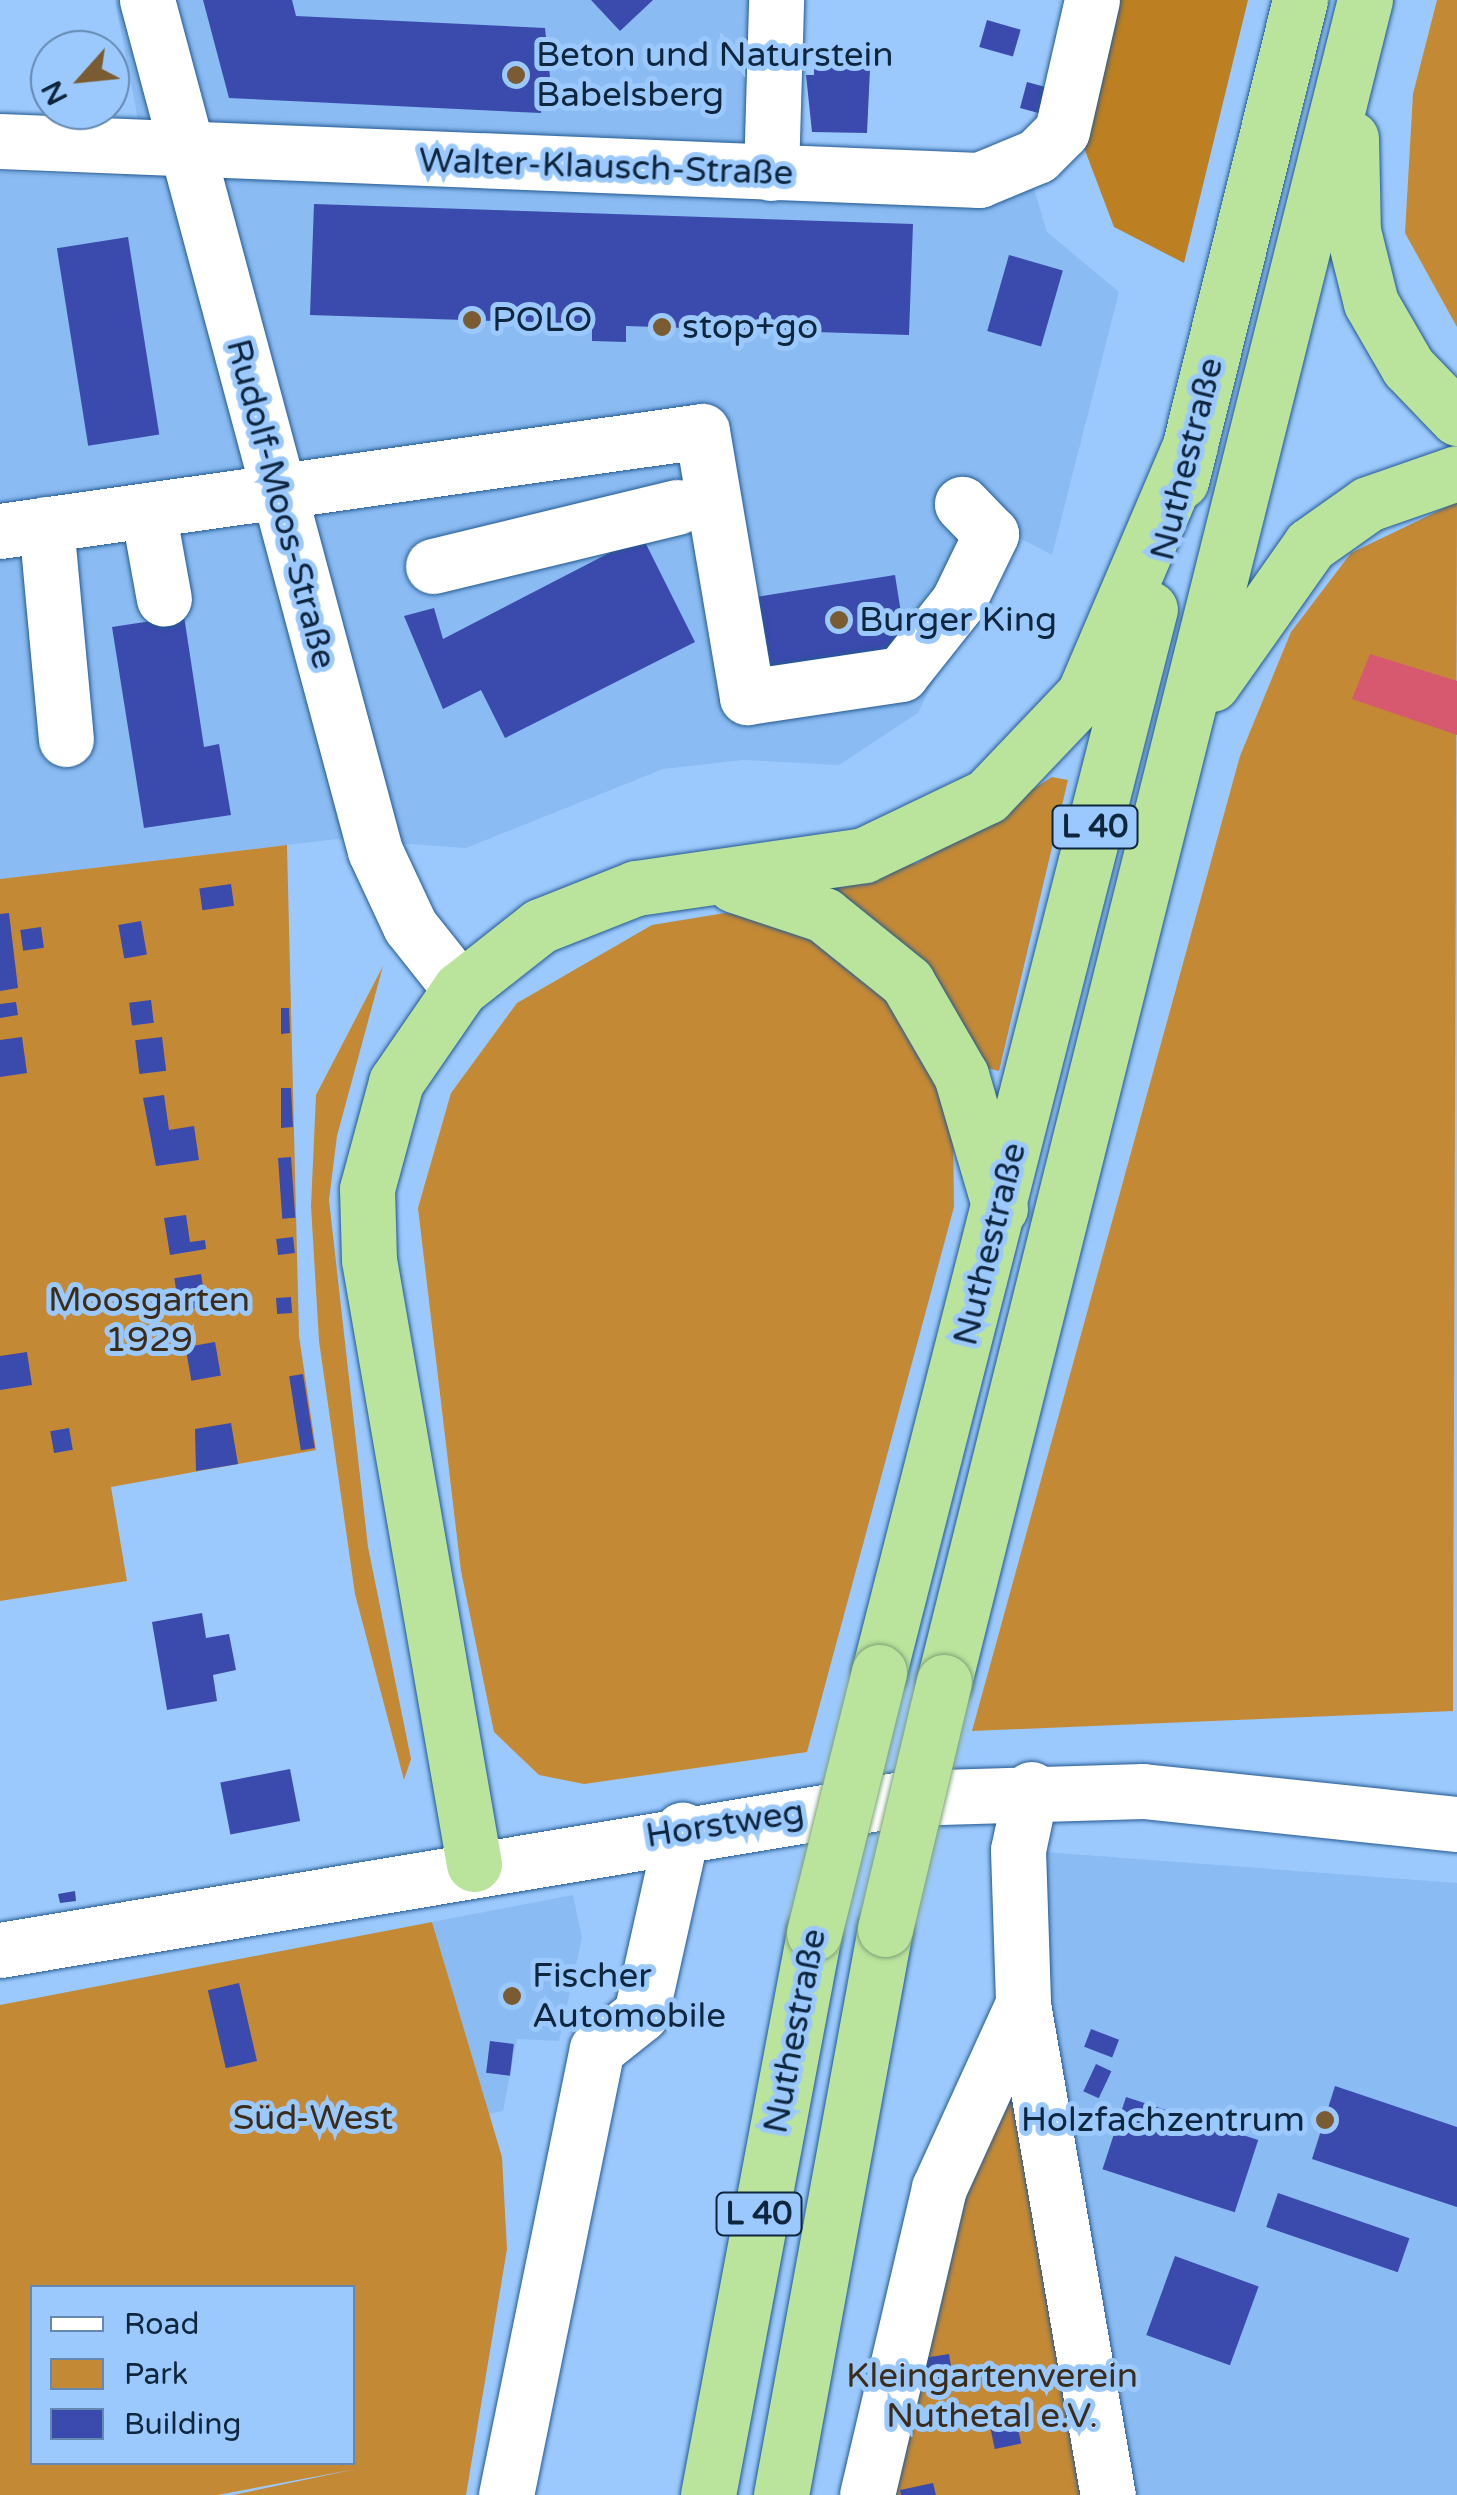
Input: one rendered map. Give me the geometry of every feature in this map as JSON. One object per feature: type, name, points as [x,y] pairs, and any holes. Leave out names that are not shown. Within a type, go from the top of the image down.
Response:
[{"type":"highway","name":"Nuthestraße","points":[[708,2495],[814,1933],[1000,1208],[1300,0]]},
{"type":"highway","name":"Nuthestraße","points":[[781,2495],[885,1930],[1365,0]]},
{"type":"highway","points":[[1349,64],[1360,267],[1387,336],[1457,418]]},
{"type":"highway","points":[[474,1864],[366,1224],[388,1099],[460,989],[540,926],[636,888],[893,845],[948,821],[1024,766],[1084,694],[1190,446]]},
{"type":"highway","points":[[1185,729],[1264,598],[1310,545],[1368,504],[1457,472]]},
{"type":"highway","points":[[686,882],[757,889],[824,914],[908,982],[961,1075],[1000,1208]]},
{"type":"street","name":"Rudolf-Moos-Straße","points":[[147,0],[375,850],[410,926],[460,989]]},
{"type":"street","points":[[771,173],[776,0]]},
{"type":"street","name":"Walter-Klausch-Straße","points":[[0,141],[185,153],[979,180],[1037,156],[1062,131],[1092,0]]},
{"type":"street","points":[[66,739],[23,528],[279,495],[702,431],[747,697],[901,674],[958,602],[992,534],[962,504]]},
{"type":"street","points":[[432,566],[676,506]]},
{"type":"street","points":[[148,511],[164,600]]},
{"type":"street","points":[[1030,1789],[1018,1850],[1024,2004],[1108,2495]]},
{"type":"street","name":"Horstweg","points":[[0,1950],[682,1830],[1030,1789],[1255,1798],[1457,1824]]},
{"type":"street","points":[[506,2495],[597,2049],[642,2014],[682,1830]]},
{"type":"street","points":[[867,2495],[940,2188],[1024,2004]]},
{"type":"shaded area","points":[[115,0],[776,0],[771,173],[1031,179],[1047,232],[1119,292],[1052,555],[1006,531],[918,713],[839,765],[743,760],[663,769],[466,848],[337,839],[0,879],[0,172],[123,177],[139,125],[130,78],[130,30],[121,30]]},
{"type":"shaded area","points":[[1115,0],[1248,0],[1184,263],[1114,227],[1083,145]]},
{"type":"shaded area","points":[[1370,654],[1457,681],[1457,735],[1352,699]]},
{"type":"shaded area","points":[[1018,1850],[1457,1883],[1457,2495],[1107,2495]]},
{"type":"shaded area","name":"Fischer Automobile","points":[[573,1895],[582,1938],[559,2041],[517,2039],[503,2111],[489,2114],[432,1922]]},
{"type":"green space","points":[[1437,0],[1457,0],[1457,327],[1405,233],[1413,94]]},
{"type":"green space","points":[[1457,502],[1453,1711],[972,1731],[1240,756],[1291,632],[1351,553]]},
{"type":"green space","points":[[1052,777],[1068,780],[999,1071],[975,1065],[773,888],[917,863]]},
{"type":"green space","name":"Moosgarten 1929","points":[[287,845],[299,1336],[316,1450],[111,1487],[127,1581],[0,1601],[0,879]]},
{"type":"green space","points":[[725,913],[779,921],[873,975],[939,1077],[953,1133],[954,1207],[807,1752],[584,1784],[539,1775],[494,1732],[461,1571],[418,1208],[451,1093],[517,1003],[652,925]]},
{"type":"green space","points":[[383,966],[337,1136],[329,1200],[368,1547],[411,1759],[404,1780],[355,1594],[319,1341],[311,1206],[316,1095]]},
{"type":"green space","name":"Süd-West","points":[[432,1922],[502,2157],[507,2249],[466,2495],[233,2495],[356,2469],[217,2495],[0,2495],[0,2005]]},
{"type":"green space","name":"Kleingartenverein Nuthetal e.V.","points":[[1023,2004],[1107,2495],[867,2495]]},
{"type":"building","points":[[203,0],[292,0],[296,16],[545,28],[551,87],[542,87],[541,113],[229,98]]},
{"type":"building","points":[[591,0],[653,0],[620,31]]},
{"type":"building","points":[[987,20],[1021,30],[1013,57],[979,47]]},
{"type":"building","points":[[814,47],[871,48],[867,133],[812,132],[806,75],[814,75]]},
{"type":"building","points":[[1027,82],[1046,87],[1039,113],[1020,108]]},
{"type":"building","points":[[314,204],[913,224],[909,335],[626,326],[626,342],[592,341],[592,324],[310,315]]},
{"type":"building","points":[[128,237],[159,435],[88,446],[57,248]]},
{"type":"building","points":[[1009,255],[1063,270],[1041,346],[987,331]]},
{"type":"building","points":[[642,536],[695,642],[505,738],[481,690],[443,709],[404,616],[434,608],[443,639]]},
{"type":"building","name":"Burger King","points":[[895,575],[908,655],[761,678],[748,598]]},
{"type":"building","points":[[184,616],[204,747],[219,744],[231,815],[144,828],[112,627]]},
{"type":"building","points":[[231,884],[234,906],[202,910],[199,888]]},
{"type":"building","points":[[9,913],[18,988],[0,991],[0,914]]},
{"type":"building","points":[[141,921],[147,954],[124,958],[118,925]]},
{"type":"building","points":[[41,927],[44,948],[23,951],[20,930]]},
{"type":"building","points":[[151,1000],[154,1023],[132,1026],[129,1003]]},
{"type":"building","points":[[16,1002],[18,1015],[0,1018],[0,1004]]},
{"type":"building","points":[[281,1008],[289,1008],[290,1033],[281,1034]]},
{"type":"building","points":[[22,1037],[27,1073],[0,1077],[0,1040]]},
{"type":"building","points":[[162,1037],[166,1071],[139,1074],[135,1040]]},
{"type":"building","points":[[281,1088],[291,1088],[293,1127],[281,1128]]},
{"type":"building","points":[[164,1095],[169,1130],[194,1126],[199,1160],[156,1166],[143,1098]]},
{"type":"building","points":[[291,1157],[295,1218],[282,1219],[278,1158]]},
{"type":"building","points":[[186,1215],[190,1242],[205,1240],[206,1249],[170,1255],[164,1218]]},
{"type":"building","points":[[293,1237],[295,1253],[278,1255],[276,1239]]},
{"type":"building","points":[[201,1274],[206,1307],[179,1311],[174,1278]]},
{"type":"building","points":[[291,1297],[292,1313],[277,1314],[276,1298]]},
{"type":"building","points":[[215,1342],[221,1375],[191,1381],[185,1347]]},
{"type":"building","points":[[27,1352],[32,1385],[0,1390],[0,1356]]},
{"type":"building","points":[[303,1374],[315,1448],[301,1450],[289,1376]]},
{"type":"building","points":[[231,1423],[238,1464],[196,1471],[195,1429]]},
{"type":"building","points":[[69,1428],[73,1450],[54,1453],[50,1431]]},
{"type":"building","points":[[202,1613],[206,1638],[229,1634],[236,1670],[213,1675],[217,1701],[167,1710],[152,1622]]},
{"type":"building","points":[[290,1769],[300,1821],[230,1835],[220,1783]]},
{"type":"building","points":[[75,1891],[76,1901],[60,1903],[58,1894]]},
{"type":"building","points":[[239,1983],[257,2061],[226,2068],[208,1990]]},
{"type":"building","points":[[1091,2029],[1119,2040],[1112,2057],[1084,2047]]},
{"type":"building","points":[[490,2041],[514,2044],[510,2076],[486,2073]]},
{"type":"building","points":[[1096,2064],[1111,2071],[1099,2098],[1083,2091]]},
{"type":"building","points":[[1335,2086],[1457,2127],[1457,2207],[1312,2159]]},
{"type":"building","points":[[1126,2097],[1258,2140],[1235,2212],[1103,2169]]},
{"type":"building","points":[[1278,2193],[1409,2238],[1398,2272],[1266,2227]]},
{"type":"building","points":[[1175,2256],[1259,2286],[1230,2365],[1146,2335]]},
{"type":"building","points":[[949,2354],[953,2380],[926,2384],[922,2358]]},
{"type":"building","points":[[1016,2419],[1021,2443],[995,2449],[990,2425]]},
{"type":"building","points":[[933,2483],[936,2495],[901,2495],[900,2490]]},
{"type":"place","name":"Beton und Naturstein Babelsberg","points":[[516,75]]},
{"type":"place","name":"POLO","points":[[472,320]]},
{"type":"place","name":"stop+go","points":[[662,327]]},
{"type":"place","name":"Burger King","points":[[839,620]]},
{"type":"place","name":"Fischer Automobile","points":[[512,1996]]},
{"type":"place","name":"Holzfachzentrum","points":[[1325,2120]]}]
